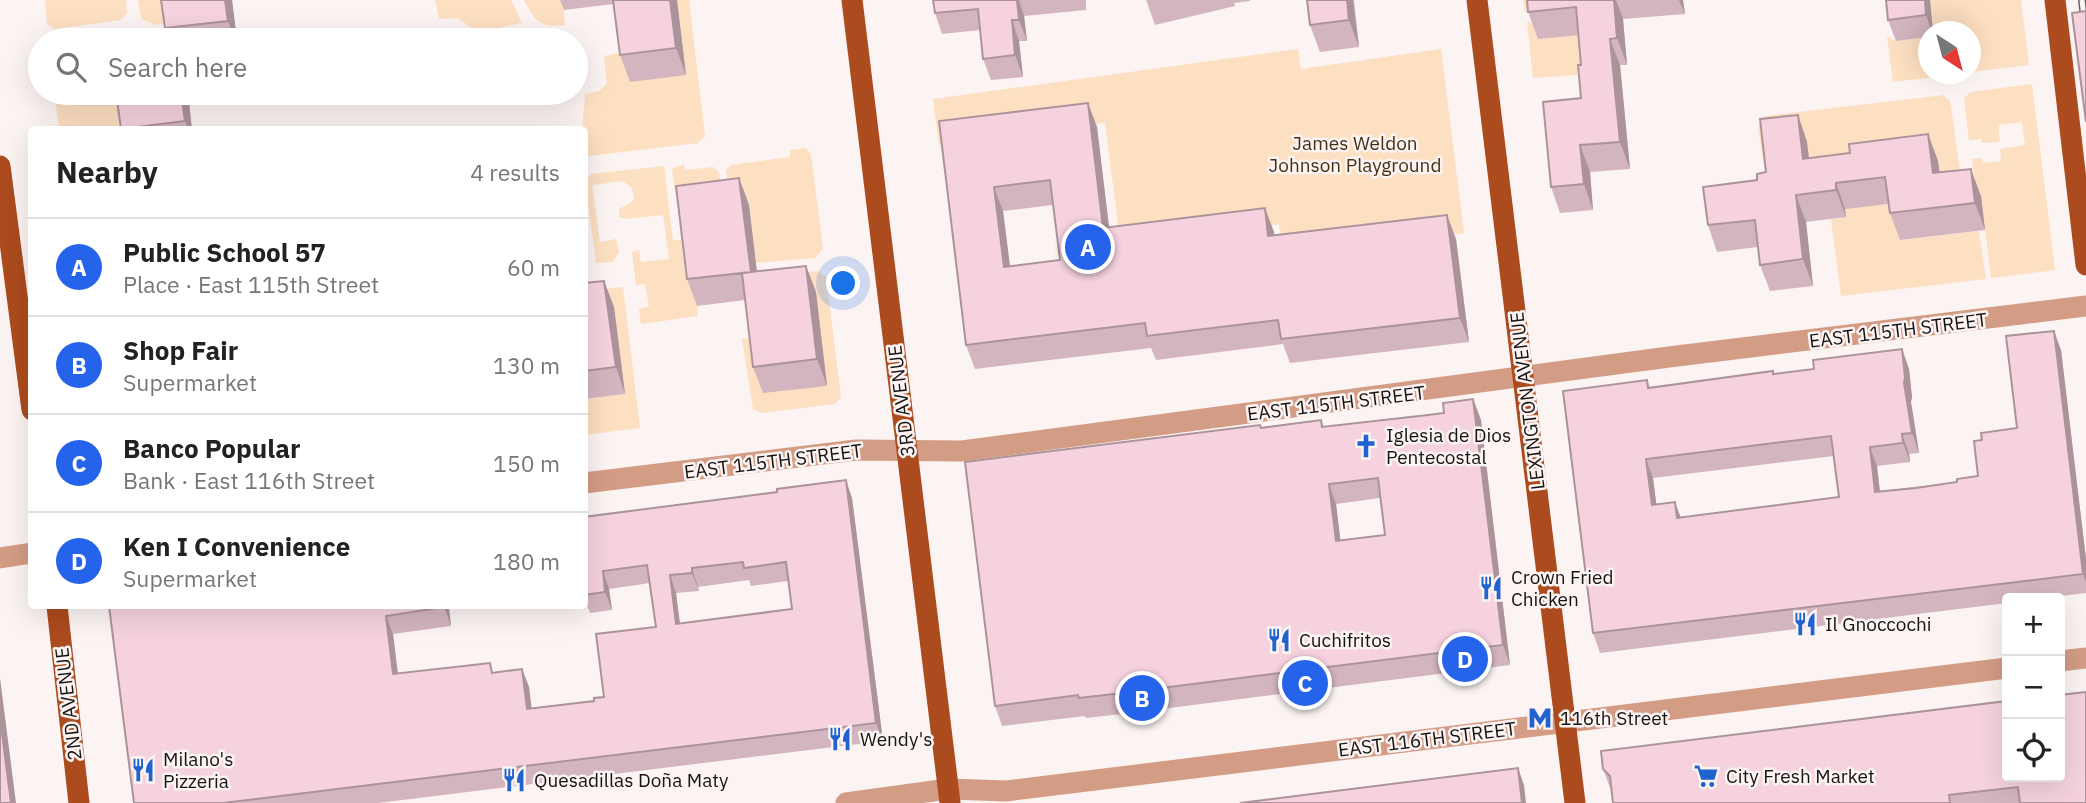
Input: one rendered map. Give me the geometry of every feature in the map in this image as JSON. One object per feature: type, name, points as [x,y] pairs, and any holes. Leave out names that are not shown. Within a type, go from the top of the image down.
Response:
[{"type":"main road","name":"3RD AVENUE","points":[[852,0],[949,796]]},
{"type":"main road","name":"LEXINGTON AVENUE","points":[[1477,0],[1575,803]]},
{"type":"main road","points":[[2055,0],[2086,265]]},
{"type":"main road","points":[[0,166],[28,380]]},
{"type":"main road","name":"2ND AVENUE","points":[[57,609],[79,803]]},
{"type":"street","name":"EAST 115TH STREET","points":[[588,483],[856,450],[962,452],[2086,306]]},
{"type":"street","points":[[0,558],[28,554]]},
{"type":"street","points":[[2065,660],[2086,658]]},
{"type":"street","name":"EAST 116TH STREET","points":[[846,803],[1003,791],[2002,668]]},
{"type":"green space","points":[[45,0],[126,0],[127,13],[121,20],[62,28],[53,28],[47,24]]},
{"type":"green space","points":[[138,0],[168,0],[170,23],[156,25],[141,19]]},
{"type":"green space","points":[[435,0],[511,0],[522,23],[497,28],[472,28],[458,18],[439,19]]},
{"type":"green space","points":[[524,0],[563,0],[565,25],[539,22]]},
{"type":"green space","points":[[677,0],[689,0],[705,136],[698,143],[588,155],[588,126],[582,126],[584,105],[588,105],[588,93],[599,91],[607,84],[604,56],[626,52],[685,74]]},
{"type":"green space","points":[[1523,0],[1551,0],[1586,34],[1589,74],[1533,78],[1527,22],[1532,23],[1531,12],[1525,12]]},
{"type":"green space","points":[[1930,0],[2021,0],[2029,65],[1981,71],[1981,21],[1932,21]]},
{"type":"green space","points":[[1887,36],[1896,41],[1918,38],[1918,79],[1893,82]]},
{"type":"green space","name":"James Weldon Johnson Playground","points":[[1298,49],[1301,69],[1441,49],[1464,233],[1284,256],[1279,224],[1141,242],[1126,286],[1105,123],[939,145],[933,99]]},
{"type":"green space","points":[[2032,84],[2055,270],[1991,278],[1981,196],[1977,196],[1972,159],[1982,158],[1983,163],[2001,161],[2000,149],[2025,145],[2022,122],[1998,125],[2000,142],[1982,143],[1982,139],[1969,140],[1964,99],[1970,92]]},
{"type":"green space","points":[[1944,95],[1950,100],[1961,177],[1942,191],[1938,161],[1812,185],[1807,142],[1767,186],[1758,127],[1765,116]]},
{"type":"green space","points":[[56,105],[124,105],[127,126],[59,126]]},
{"type":"green space","points":[[805,148],[811,154],[823,249],[815,258],[756,263],[749,201],[730,202],[726,170],[732,165],[790,157],[790,150]]},
{"type":"green space","points":[[684,164],[685,170],[713,167],[719,172],[722,195],[688,233],[681,230],[672,169]]},
{"type":"green space","points":[[664,166],[673,240],[681,240],[684,268],[693,267],[698,316],[641,324],[639,309],[649,306],[645,284],[636,285],[632,252],[639,250],[641,262],[669,259],[663,215],[625,219],[619,217],[619,209],[634,199],[632,188],[623,181],[592,185],[600,242],[616,239],[619,252],[613,262],[596,263],[588,204],[588,178],[591,174]]},
{"type":"green space","points":[[1895,204],[1900,240],[1979,231],[1986,279],[1841,296],[1831,219],[1846,217],[1845,208]]},
{"type":"green space","points":[[818,271],[826,277],[841,397],[835,404],[762,413],[753,409],[742,339],[756,337],[784,275]]},
{"type":"green space","points":[[623,287],[640,428],[588,435],[588,399],[625,394],[588,306],[588,290]]},
{"type":"building","points":[[161,0],[225,0],[228,21],[165,28]]},
{"type":"building","points":[[613,0],[670,0],[676,48],[620,55]]},
{"type":"building","points":[[933,0],[1017,0],[1019,20],[1012,20],[1015,55],[983,59],[978,9],[935,13]]},
{"type":"building","points":[[1307,0],[1347,0],[1349,20],[1310,25]]},
{"type":"building","points":[[1527,0],[1614,0],[1617,38],[1610,39],[1620,142],[1580,145],[1584,184],[1551,187],[1543,102],[1581,98],[1576,7],[1528,12]]},
{"type":"building","points":[[1886,0],[1925,0],[1926,15],[1888,20]]},
{"type":"building","points":[[2086,11],[2086,122],[2072,13]]},
{"type":"building","points":[[1088,103],[1103,228],[1265,208],[1268,236],[1447,215],[1460,318],[1281,339],[1278,320],[1147,336],[1145,323],[966,345],[939,121]],"holes":[[[1050,180],[1060,260],[1004,267],[994,187]]]},
{"type":"building","points":[[118,105],[183,105],[185,121],[121,126]]},
{"type":"building","points":[[1798,115],[1803,159],[1850,153],[1849,144],[1928,134],[1933,173],[1971,169],[1975,203],[1890,213],[1885,177],[1836,183],[1836,190],[1796,195],[1803,259],[1760,265],[1755,220],[1708,225],[1703,187],[1757,180],[1757,174],[1766,172],[1760,119]]},
{"type":"building","points":[[739,178],[751,272],[687,279],[676,186]]},
{"type":"building","points":[[806,266],[817,359],[753,367],[742,273]]},
{"type":"building","points":[[604,281],[616,367],[588,370],[588,283]]},
{"type":"building","points":[[2054,331],[2083,574],[1593,633],[1563,391],[1647,380],[1648,388],[1773,371],[1773,374],[1814,369],[1813,360],[1902,349],[1912,433],[1902,434],[1903,443],[1870,447],[1875,492],[1916,488],[1978,476],[1974,441],[1982,440],[1981,433],[2017,428],[2006,336]],"holes":[[[1831,436],[1839,497],[1677,518],[1675,502],[1652,505],[1646,459]]]},
{"type":"building","points":[[1473,399],[1503,645],[1114,694],[1079,698],[1078,695],[995,706],[965,462],[1260,425],[1261,428],[1321,420],[1322,427],[1428,415],[1444,413],[1443,403]],"holes":[[[1378,478],[1385,535],[1336,541],[1329,484]]]},
{"type":"building","points":[[846,480],[876,723],[223,803],[134,803],[109,609],[431,609],[386,616],[393,674],[490,663],[492,673],[522,669],[527,709],[594,701],[594,698],[604,697],[596,634],[656,627],[647,565],[603,571],[605,592],[588,594],[588,516],[777,492],[777,489]],"holes":[[[743,562],[744,568],[786,562],[792,609],[676,624],[670,575],[692,573],[692,568]]]},
{"type":"building","points":[[2086,692],[2086,803],[2020,803],[2018,787],[1949,795],[1950,803],[1613,803],[1610,776],[1603,769],[1601,751],[2002,702],[2002,782],[2065,782],[2065,694]]},
{"type":"building","points":[[0,718],[11,803],[0,803]]},
{"type":"building","points":[[1518,768],[1522,803],[1240,803]]},
{"type":"railway","points":[[2082,0],[2086,35]]},
{"type":"place","name":"Public School 57","points":[[1088,247]]},
{"type":"place","name":"Iglesia de Dios Pentecostal","points":[[1366,446]]},
{"type":"place","name":"Crown Fried Chicken","points":[[1491,588]]},
{"type":"place","name":"Il Gnoccochi","points":[[1805,624]]},
{"type":"place","name":"Cuchifritos","points":[[1279,640]]},
{"type":"place","name":"Ken I Convenience","points":[[1465,659]]},
{"type":"place","name":"Banco Popular","points":[[1305,683]]},
{"type":"place","name":"Shop Fair","points":[[1142,698]]},
{"type":"place","name":"116th Street","points":[[1540,718]]},
{"type":"place","name":"Wendy's","points":[[840,739]]},
{"type":"place","name":"Milano's Pizzeria","points":[[143,770]]},
{"type":"place","name":"City Fresh Market","points":[[1706,776]]},
{"type":"place","name":"Quesadillas Doña Maty","points":[[514,780]]}]
